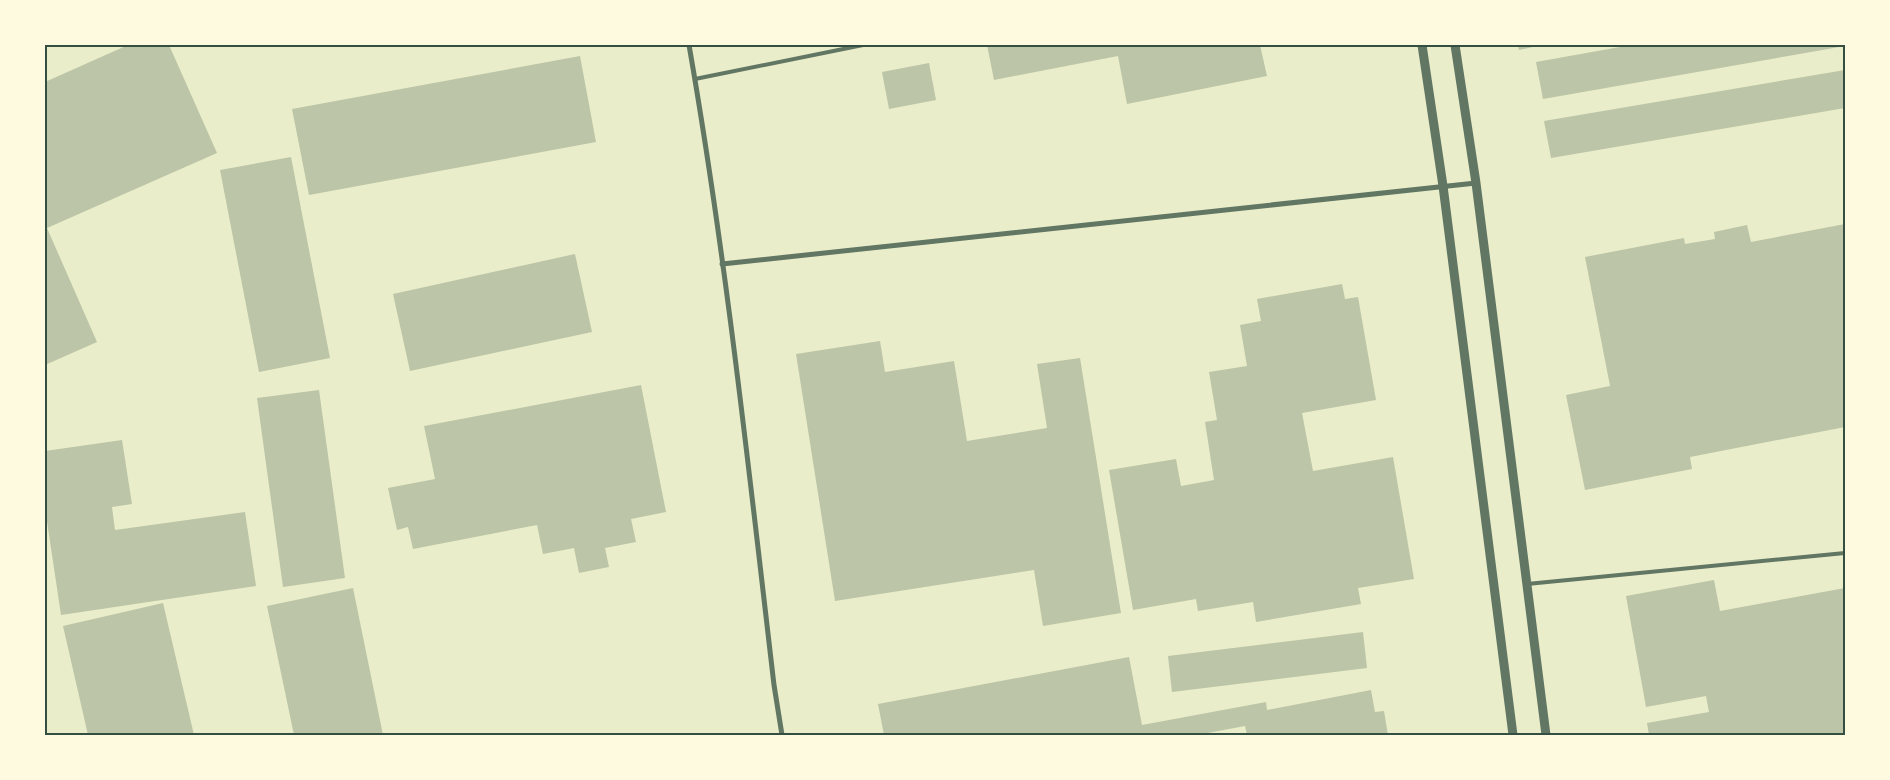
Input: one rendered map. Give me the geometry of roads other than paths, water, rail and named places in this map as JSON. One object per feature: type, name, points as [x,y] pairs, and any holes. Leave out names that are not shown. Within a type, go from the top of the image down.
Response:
[{"type":"street","points":[[689,45],[722,264],[782,735]]},
{"type":"street","points":[[1422,45],[1443,186],[1512,735]]},
{"type":"street","points":[[1455,45],[1476,183],[1546,735]]},
{"type":"street","points":[[722,264],[1476,183]]},
{"type":"lane","points":[[694,79],[863,45]]},
{"type":"lane","points":[[1527,584],[1845,553]]}]
